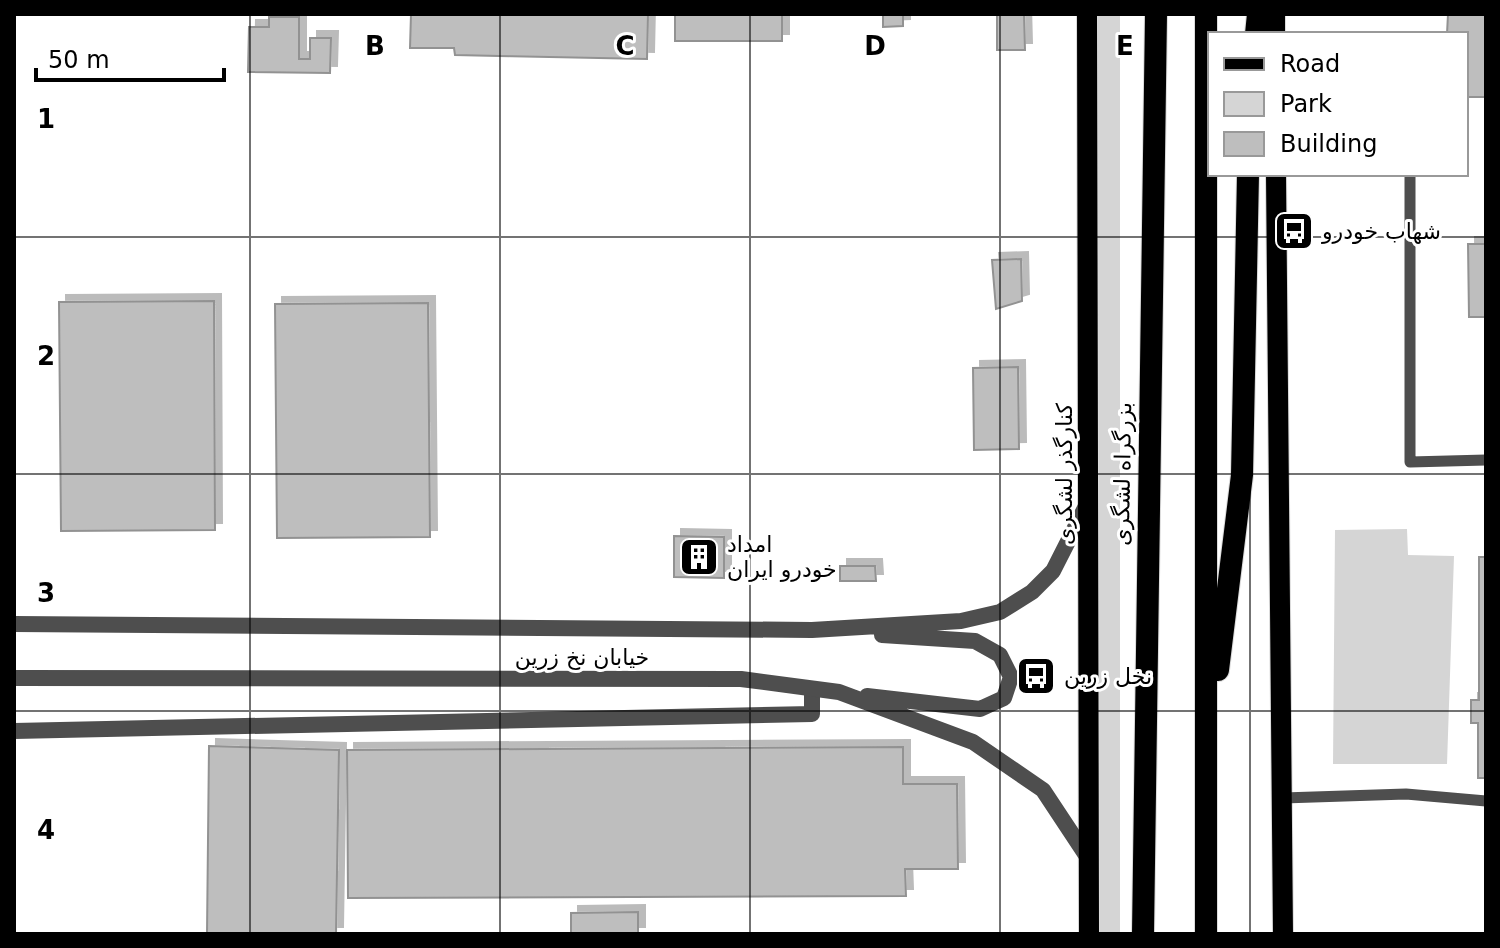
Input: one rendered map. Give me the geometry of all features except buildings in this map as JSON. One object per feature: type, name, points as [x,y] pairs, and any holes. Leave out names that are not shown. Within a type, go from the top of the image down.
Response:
[{"type":"highway","name":"بزرگراه لشگری","points":[[1143,934],[1156,14]]},
{"type":"highway","points":[[1206,14],[1206,934]]},
{"type":"highway","points":[[1206,730],[1218,672],[1242,475],[1248,176]]},
{"type":"highway","points":[[1134,934],[1142,858]]},
{"type":"main road","name":"کنارگذر لشگری","points":[[1087,14],[1089,934]]},
{"type":"main road","points":[[1276,176],[1283,934]]},
{"type":"street","name":"خیابان نخ زرین","points":[[14,624],[812,630],[961,621],[1000,612],[1032,592],[1053,571],[1088,503]]},
{"type":"street","points":[[812,630],[975,641],[1000,655],[1011,677],[1004,698],[980,709],[839,692]]},
{"type":"street","name":"خیابان نخ زرین","points":[[14,678],[741,679],[839,692],[973,742],[994,755],[1043,790],[1088,858]]},
{"type":"street","points":[[14,731],[812,714],[812,689]]},
{"type":"lane","points":[[1410,176],[1410,462],[1486,460]]},
{"type":"lane","points":[[1283,798],[1406,794],[1486,801]]},
{"type":"green space","points":[[1094,14],[1120,14],[1120,934],[1094,934]]},
{"type":"green space","points":[[1407,529],[1408,555],[1454,556],[1447,764],[1333,764],[1335,530]]},
{"type":"place","name":"شهاب خودرو","points":[[1294,231]]},
{"type":"place","name":"امداد خودرو ایران","points":[[699,557]]},
{"type":"place","name":"نخل زرین","points":[[1036,676]]}]
